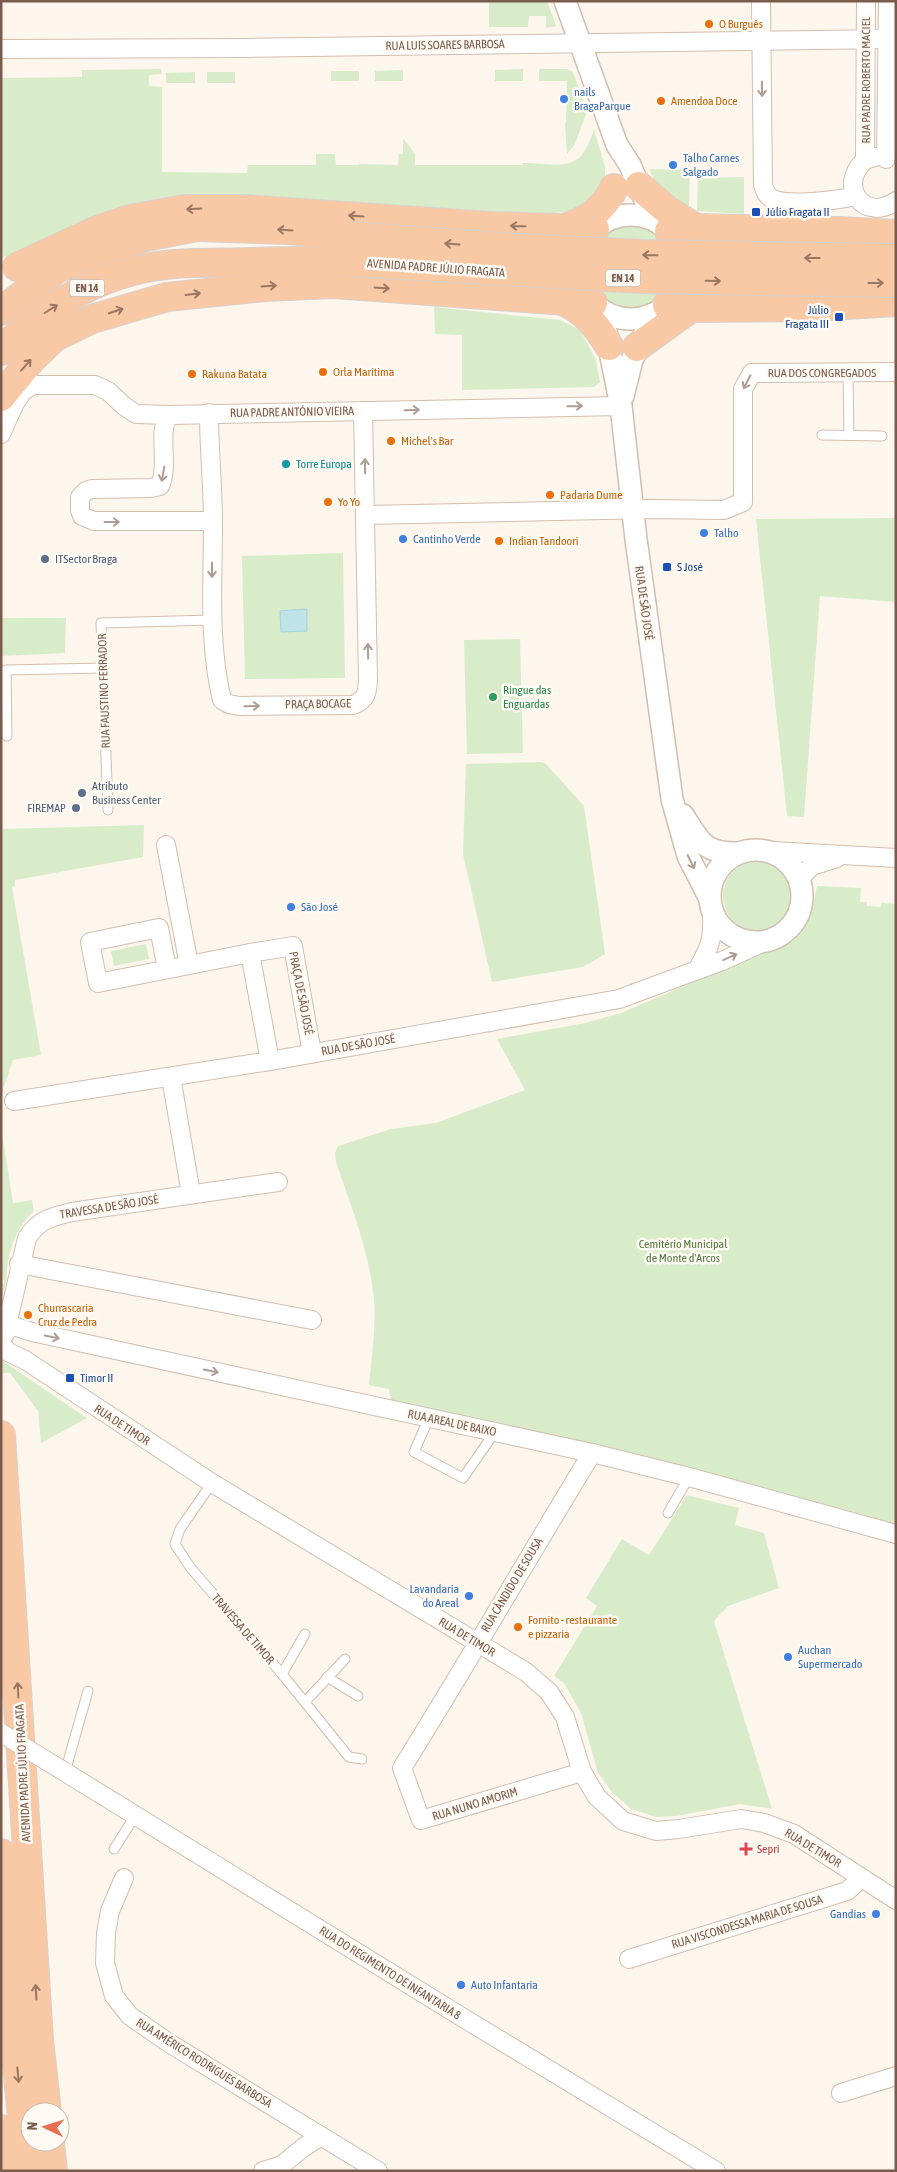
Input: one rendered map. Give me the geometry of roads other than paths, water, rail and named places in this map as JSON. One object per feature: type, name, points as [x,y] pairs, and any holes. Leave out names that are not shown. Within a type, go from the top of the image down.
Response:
[{"type":"highway","points":[[567,227],[584,221],[596,213],[609,199],[627,187],[696,228]]},
{"type":"highway","points":[[9,268],[95,231],[130,219],[185,209],[243,209],[490,226],[567,227],[604,223]]},
{"type":"highway","points":[[660,225],[696,228],[896,234]]},
{"type":"highway","name":"AVENIDA PADRE JÚLIO FRAGATA","points":[[1,311],[57,269],[102,251],[146,237],[197,227],[288,230],[350,249],[642,280],[896,283]]},
{"type":"highway","points":[[9,268],[118,231],[146,237]]},
{"type":"highway","name":"AVENIDA PADRE JÚLIO FRAGATA","points":[[1,351],[37,318],[102,280],[138,270],[175,264],[283,260],[350,249],[500,248],[642,254],[896,258]]},
{"type":"highway","points":[[1,397],[30,360],[93,300],[158,277],[175,264]]},
{"type":"highway","points":[[55,337],[92,319],[167,297],[265,286],[334,284],[562,300],[597,306]]},
{"type":"highway","points":[[562,300],[576,307],[590,320],[609,346]]},
{"type":"highway","points":[[637,347],[672,308],[813,307],[896,302]]},
{"type":"highway","name":"AVENIDA PADRE JÚLIO FRAGATA","points":[[1,1435],[11,1740],[46,2102]]},
{"type":"highway","points":[[1,1854],[10,1992],[27,2171]]},
{"type":"highway","points":[[1,2057],[10,1992]]},
{"type":"highway","points":[[1,2129],[6,2171]]},
{"type":"highway","points":[[51,2152],[53,2171]]},
{"type":"street","points":[[565,1],[617,145],[627,187],[677,242],[682,254],[681,282],[672,308],[630,320],[614,316],[597,306],[584,290],[579,274],[579,257],[585,242],[604,223],[627,187]]},
{"type":"street","points":[[761,1],[763,185],[766,194],[772,199],[781,201],[832,201],[856,196]]},
{"type":"street","name":"RUA PADRE ROBERTO MACIEL","points":[[865,160],[866,1]]},
{"type":"street","name":"RUA PADRE ROBERTO MACIEL","points":[[888,1],[891,161]]},
{"type":"street","name":"RUA LUIS SOARES BARBOSA","points":[[1,49],[580,44],[889,39]]},
{"type":"street","points":[[891,161],[878,157],[865,160],[854,175],[852,186],[856,196],[864,205],[876,208],[888,207],[896,201]]},
{"type":"street","points":[[604,223],[632,214],[660,225]]},
{"type":"street","name":"RUA DE SÃO JOSÉ","points":[[597,306],[609,346],[621,406],[632,510],[672,799],[688,856],[711,904],[713,931],[710,949],[697,970]]},
{"type":"street","name":"RUA DE SÃO JOSÉ","points":[[621,406],[637,347]]},
{"type":"street","name":"RUA DOS CONGREGADOS","points":[[632,510],[724,510],[743,502],[743,389],[752,373],[896,372]]},
{"type":"street","name":"RUA PADRE ANTÓNIO VIEIRA","points":[[1,434],[15,403],[23,391],[33,385],[95,384],[108,391],[136,414],[170,415],[621,406]]},
{"type":"street","name":"PRAÇA BOCAGE","points":[[209,413],[213,521],[212,620],[218,686],[222,700],[229,704],[353,704],[362,702],[367,694],[368,681],[363,411]]},
{"type":"street","points":[[170,415],[164,425],[164,476],[160,486],[151,488],[92,489],[86,491],[80,497],[79,503],[82,516],[88,520],[105,522],[213,521]]},
{"type":"street","points":[[366,515],[632,510]]},
{"type":"street","name":"RUA DE SÃO JOSÉ","points":[[672,799],[703,845],[722,853],[740,853]]},
{"type":"street","points":[[166,845],[189,965]]},
{"type":"street","points":[[772,851],[787,861],[799,879],[803,899],[797,919],[782,935],[762,942],[749,942],[732,935],[718,922],[711,904],[711,884],[719,870],[730,858],[751,850],[772,851],[846,855],[896,858]]},
{"type":"street","points":[[799,879],[812,866],[846,855]]},
{"type":"street","name":"PRAÇA DE SÃO JOSÉ","points":[[167,969],[159,928],[90,942],[98,983],[293,946],[312,1053]]},
{"type":"street","name":"RUA DE SÃO JOSÉ","points":[[14,1101],[270,1061],[619,999],[697,970],[762,942]]},
{"type":"street","points":[[250,953],[270,1061]]},
{"type":"street","points":[[171,1077],[191,1194]]},
{"type":"street","name":"TRAVESSA DE SÃO JOSÉ","points":[[2,1346],[4,1322],[11,1310],[27,1238],[34,1227],[49,1218],[72,1212],[278,1182]]},
{"type":"street","points":[[20,1264],[312,1320]]},
{"type":"street","name":"RUA AREAL DE BAIXO","points":[[4,1322],[32,1332],[592,1453],[689,1476],[896,1534]]},
{"type":"street","name":"RUA DE TIMOR","points":[[2,1346],[8,1352],[25,1360],[212,1483],[526,1672],[549,1692],[565,1717],[582,1772],[596,1797],[623,1821],[656,1831],[679,1830],[741,1819],[764,1823],[794,1834],[896,1900]]},
{"type":"street","name":"RUA CÂNDIDO DE SOUSA","points":[[402,1768],[466,1665],[477,1643],[592,1453]]},
{"type":"street","name":"RUA DO REGIMENTO DE INFANTARIA 8","points":[[11,1740],[465,2020],[716,2171]]},
{"type":"street","name":"RUA NUNO AMORIM","points":[[402,1768],[421,1820],[582,1772]]},
{"type":"street","name":"RUA AMÉRICO RODRIGUES BARBOSA","points":[[124,1878],[110,1911],[106,1933],[105,1963],[114,1996],[130,2016],[169,2043],[378,2171]]},
{"type":"street","name":"RUA VISCONDESSA MARIA DE SOUSA","points":[[629,1959],[847,1891],[862,1878]]},
{"type":"street","points":[[841,2093],[896,2076]]},
{"type":"street","points":[[263,2171],[282,2165],[321,2136]]},
{"type":"lane","points":[[848,373],[849,435]]},
{"type":"lane","points":[[822,435],[882,436]]},
{"type":"lane","name":"RUA FAUSTINO FERRADOR","points":[[108,810],[101,623],[212,620]]},
{"type":"lane","points":[[7,736],[6,670],[104,668]]},
{"type":"lane","points":[[429,1418],[414,1452],[463,1478],[495,1432]]},
{"type":"lane","points":[[668,1513],[689,1476]]},
{"type":"lane","name":"TRAVESSA DE TIMOR","points":[[212,1483],[180,1530],[175,1544],[190,1567],[282,1674],[349,1757],[362,1759]]},
{"type":"lane","points":[[282,1674],[305,1634]]},
{"type":"lane","points":[[305,1702],[345,1659]]},
{"type":"lane","points":[[328,1677],[358,1696]]},
{"type":"lane","points":[[65,1772],[88,1691]]},
{"type":"lane","points":[[114,1849],[135,1816]]},
{"type":"water","points":[[307,609],[307,631],[281,632],[280,611]]},
{"type":"place","name":"O Burguês","points":[[709,24]]},
{"type":"place","name":"nails BragaParque","points":[[564,99]]},
{"type":"place","name":"Amendoa Doce","points":[[661,101]]},
{"type":"place","name":"Talho Carnes Salgado","points":[[673,165]]},
{"type":"place","name":"Júlio Fragata II","points":[[756,212]]},
{"type":"place","name":"Júlio Fragata III","points":[[839,317]]},
{"type":"place","name":"Orla Marítima","points":[[323,372]]},
{"type":"place","name":"Rakuna Batata","points":[[192,374]]},
{"type":"place","name":"Michel's Bar","points":[[391,441]]},
{"type":"place","name":"Torre Europa","points":[[286,464]]},
{"type":"place","name":"Padaria Dume","points":[[550,495]]},
{"type":"place","name":"Yo Yo","points":[[328,502]]},
{"type":"place","name":"Talho","points":[[704,533]]},
{"type":"place","name":"Cantinho Verde","points":[[403,539]]},
{"type":"place","name":"Indian Tandoori","points":[[499,541]]},
{"type":"place","name":"ITSector Braga","points":[[45,559]]},
{"type":"place","name":"S José","points":[[667,567]]},
{"type":"place","name":"Ringue das Enguardas","points":[[493,697]]},
{"type":"place","name":"Atributo Business Center","points":[[82,793]]},
{"type":"place","name":"FIREMAP","points":[[76,808]]},
{"type":"place","name":"São José","points":[[291,907]]},
{"type":"place","name":"Churrascaria Cruz de Pedra","points":[[28,1315]]},
{"type":"place","name":"Timor II","points":[[70,1378]]},
{"type":"place","name":"Lavandaria do Areal","points":[[469,1596]]},
{"type":"place","name":"Fornito - restaurante e pizzaria","points":[[518,1627]]},
{"type":"place","name":"Auchan Supermercado","points":[[788,1657]]},
{"type":"place","name":"Sepri","points":[[746,1849]]},
{"type":"place","name":"Gandias","points":[[876,1914]]},
{"type":"place","name":"Auto Infantaria","points":[[461,1985]]},
{"type":"park label","name":"Cemitério Municipal de Monte d'Arcos","points":[[683,1251]]}]
